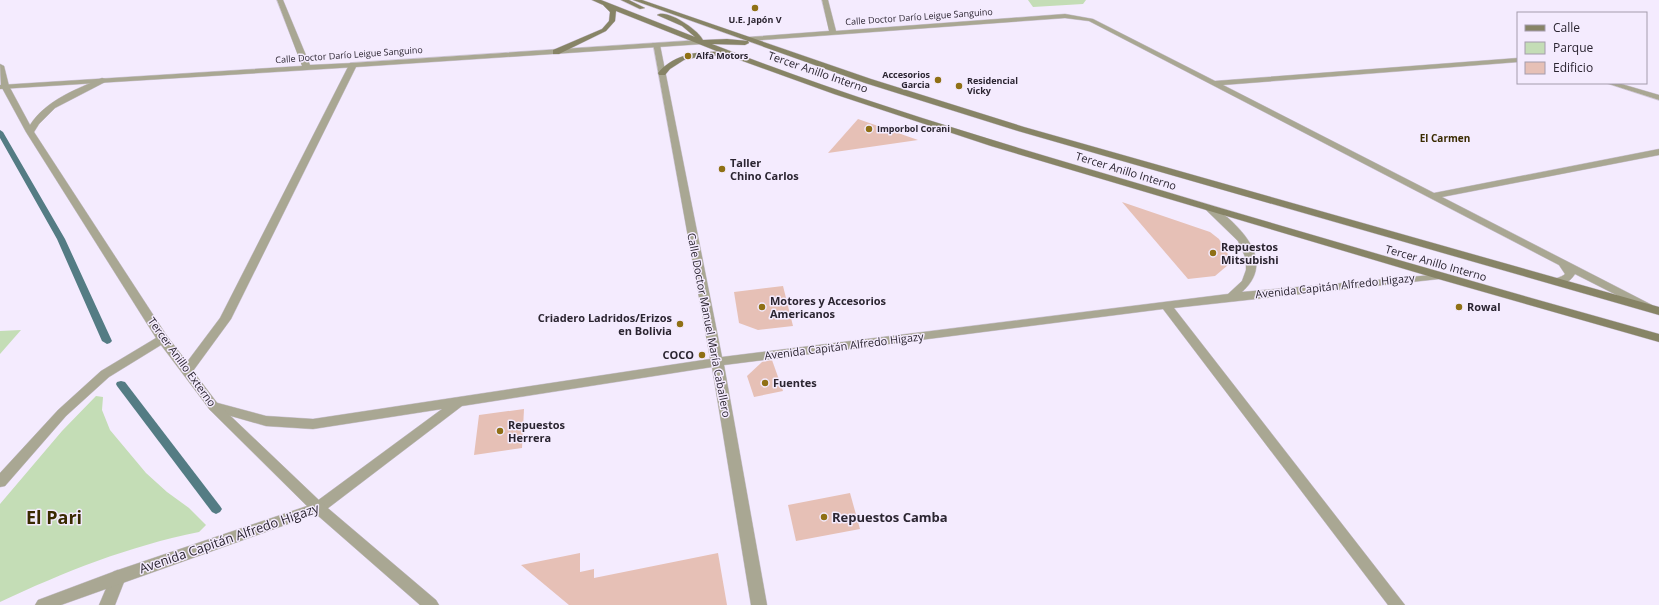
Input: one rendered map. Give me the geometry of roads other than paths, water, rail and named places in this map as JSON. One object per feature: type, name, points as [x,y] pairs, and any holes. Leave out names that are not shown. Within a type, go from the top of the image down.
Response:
[{"type":"main road","name":"Tercer Anillo Interno","points":[[595,0],[731,54],[837,92],[994,144],[1439,276],[1659,338]]},
{"type":"main road","points":[[624,0],[692,30],[699,36],[700,42],[738,42],[787,57],[820,64]]},
{"type":"main road","name":"Tercer Anillo Interno","points":[[636,0],[820,64],[1021,129],[1656,310]]},
{"type":"main road","points":[[556,52],[604,30],[612,21],[612,11],[605,4]]},
{"type":"main road","points":[[662,73],[668,66],[680,59],[702,54],[731,54]]},
{"type":"street","points":[[280,0],[307,68]]},
{"type":"street","points":[[825,0],[833,33]]},
{"type":"street","name":"Calle Doctor Darío Leigue Sanguino","points":[[749,39],[1065,16],[1091,20],[1656,310]]},
{"type":"street","name":"Calle Doctor Darío Leigue Sanguino","points":[[2,87],[700,42]]},
{"type":"street","name":"Calle Doctor Manuel María Caballero","points":[[656,45],[717,362],[759,605]]},
{"type":"street","points":[[1215,83],[1517,60]]},
{"type":"street","points":[[187,371],[225,319],[353,65]]},
{"type":"street","name":"Tercer Anillo Externo","points":[[0,66],[2,87],[30,132],[163,339],[214,407],[318,508],[431,605]]},
{"type":"street","points":[[30,132],[35,122],[46,111],[62,100],[105,80]]},
{"type":"street","points":[[1613,84],[1659,98]]},
{"type":"street","points":[[1434,196],[1659,152]]},
{"type":"street","name":"Avenida Capitán Alfredo Higazy","points":[[1209,208],[1231,224],[1246,243],[1252,262],[1247,281],[1231,297]]},
{"type":"street","points":[[1557,282],[1566,280],[1570,274],[1567,268],[1559,260]]},
{"type":"street","name":"Avenida Capitán Alfredo Higazy","points":[[214,407],[266,421],[313,424],[458,403],[717,362],[1231,297],[1439,276]]},
{"type":"street","points":[[1166,305],[1397,605]]},
{"type":"street","points":[[0,482],[62,413],[105,374],[163,339]]},
{"type":"street","name":"Avenida Capitán Alfredo Higazy","points":[[44,605],[118,576],[318,508],[458,403]]},
{"type":"street","points":[[107,605],[118,576]]},
{"type":"waterway","points":[[0,132],[61,239],[107,341]]},
{"type":"waterway","points":[[121,384],[216,509]]},
{"type":"place","name":"U.E. Japón V","points":[[755,8]]},
{"type":"place","name":"Alfa Motors","points":[[688,56]]},
{"type":"place","name":"Accesorios Garcia","points":[[938,80]]},
{"type":"place","name":"Residencial Vicky","points":[[959,86]]},
{"type":"place","name":"Imporbol Corani","points":[[869,129]]},
{"type":"place","name":"Taller Chino Carlos","points":[[722,169]]},
{"type":"place","name":"Repuestos Mitsubishi","points":[[1213,253]]},
{"type":"place","name":"Motores y Accesorios Americanos","points":[[762,307]]},
{"type":"place","name":"Rowal","points":[[1459,307]]},
{"type":"place","name":"Criadero Ladridos/Erizos en Bolivia","points":[[680,324]]},
{"type":"place","name":"COCO","points":[[702,355]]},
{"type":"place","name":"Fuentes","points":[[765,383]]},
{"type":"place","name":"Repuestos Herrera","points":[[500,431]]},
{"type":"place","name":"Repuestos Camba","points":[[824,517]]},
{"type":"district","name":"El Carmen","points":[[1445,138]]},
{"type":"district","name":"El Pari","points":[[54,518]]}]
